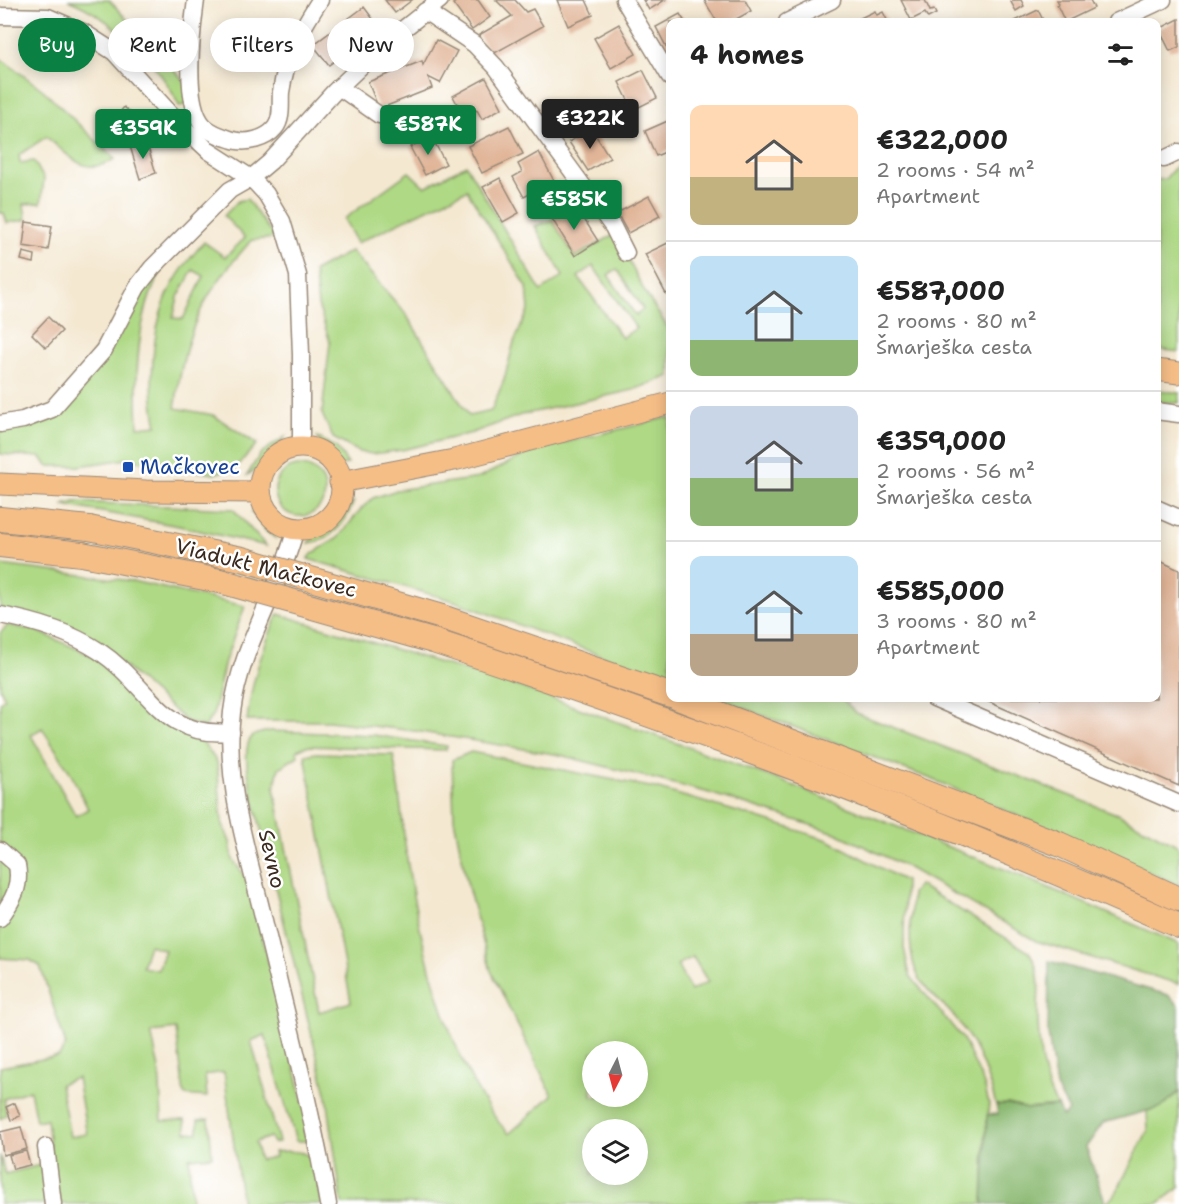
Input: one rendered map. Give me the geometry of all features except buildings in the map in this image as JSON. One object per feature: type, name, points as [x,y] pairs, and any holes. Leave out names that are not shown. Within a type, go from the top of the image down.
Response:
[{"type":"highway","name":"Viadukt Mačkovec","points":[[0,519],[88,528],[242,559],[442,617],[666,694]]},
{"type":"highway","name":"Viadukt Mačkovec","points":[[0,545],[82,554],[220,580],[433,641],[681,725],[905,810],[1049,867],[1179,926]]},
{"type":"highway","points":[[688,702],[1039,837],[1179,899]]},
{"type":"main road","points":[[1161,371],[1179,373]]},
{"type":"main road","points":[[340,482],[454,460],[666,404]]},
{"type":"main road","points":[[301,448],[323,454],[338,472],[340,482],[341,495],[329,518],[318,525],[296,528],[275,520],[263,504],[260,492],[263,471],[270,462],[290,449],[301,448]]},
{"type":"main road","points":[[0,484],[146,491],[260,492]]},
{"type":"street","points":[[196,0],[191,40],[196,110],[204,126],[220,136],[240,142],[259,139],[275,128],[280,118],[286,62],[303,27],[320,0]]},
{"type":"street","points":[[0,424],[23,420],[52,409],[104,350],[137,287],[152,268],[230,190],[251,178],[290,143],[339,87],[382,46],[440,0]]},
{"type":"street","points":[[624,0],[666,70]]},
{"type":"street","points":[[795,18],[832,0]]},
{"type":"street","points":[[1125,18],[1163,0]]},
{"type":"street","points":[[424,11],[474,44],[496,67],[613,227],[626,253]]},
{"type":"street","points":[[0,15],[48,16],[83,32],[114,52],[178,122],[209,151],[251,178],[266,194],[282,221],[298,276],[301,448]]},
{"type":"street","points":[[339,87],[379,115]]},
{"type":"street","points":[[1161,412],[1179,414]]},
{"type":"street","points":[[1161,510],[1179,518]]},
{"type":"street","name":"Sevno","points":[[296,528],[276,589],[240,670],[229,756],[236,808],[308,1098],[328,1204]]},
{"type":"street","points":[[0,615],[46,626],[100,652],[178,723],[197,732],[231,732]]},
{"type":"street","points":[[943,702],[1179,804]]},
{"type":"street","points":[[0,850],[17,864],[19,876],[17,890],[0,918]]},
{"type":"street","points":[[46,1147],[53,1204]]},
{"type":"green space","points":[[68,0],[109,0],[126,18],[108,18],[108,23]]},
{"type":"green space","points":[[0,58],[43,90],[115,159],[104,164],[86,165],[70,157],[46,137],[19,155],[20,163],[34,161],[44,179],[41,203],[24,204],[26,220],[7,223],[4,213],[0,213]]},
{"type":"green space","points":[[158,72],[176,72],[188,85],[186,105],[179,106]]},
{"type":"green space","points":[[1179,163],[1179,352],[1161,350],[1161,179],[1165,179]]},
{"type":"green space","points":[[466,165],[541,291],[563,276],[535,226],[552,220],[575,257],[615,234],[646,294],[666,325],[666,378],[633,390],[521,415],[472,433],[402,450],[373,454],[359,452],[333,438],[322,414],[330,342],[318,305],[314,271],[351,251],[405,313],[469,416],[491,411],[504,380],[514,342],[529,309],[527,287],[467,190],[357,243],[344,219],[409,172],[425,187]],"holes":[[[593,266],[636,328],[622,338],[578,277]],[[617,269],[643,309],[636,316],[608,275]]]},
{"type":"green space","points":[[247,199],[275,238],[252,240],[219,279],[207,298],[190,336],[175,408],[213,415],[257,444],[236,467],[214,474],[126,459],[79,466],[47,466],[41,457],[0,454],[0,430],[52,413],[145,280],[163,268],[147,304],[137,366],[138,427],[157,425],[154,411],[153,360],[158,325],[167,296],[179,274],[204,242],[225,257],[245,238],[224,216],[238,201]],"holes":[[[193,270],[204,276],[183,319],[173,318],[178,297]]]},
{"type":"green space","points":[[1161,391],[1179,393],[1179,403],[1161,402]]},
{"type":"green space","points":[[666,418],[666,680],[454,601],[308,559],[313,553],[338,538],[373,498],[397,490],[479,478],[534,450]]},
{"type":"green space","points":[[285,437],[258,468],[247,475],[261,453]]},
{"type":"green space","points":[[317,437],[336,447],[348,464],[341,465],[321,449]]},
{"type":"green space","points":[[295,466],[305,466],[318,473],[325,486],[325,496],[318,509],[305,516],[295,516],[286,512],[279,505],[275,496],[275,486],[279,477],[286,470]]},
{"type":"green space","points":[[354,501],[338,529],[325,538],[309,543],[315,533],[327,526]]},
{"type":"green space","points":[[75,502],[233,509],[266,546],[179,526],[63,505]]},
{"type":"green space","points":[[251,511],[268,520],[275,538],[264,530]]},
{"type":"green space","points":[[0,565],[132,581],[245,606],[225,661],[213,715],[204,727],[186,721],[96,641],[0,608]]},
{"type":"green space","points":[[278,614],[517,686],[774,778],[1019,875],[1179,944],[1179,984],[1036,941],[909,868],[836,833],[706,792],[560,755],[415,731],[329,721],[247,721],[258,666]]},
{"type":"green space","points":[[8,625],[37,631],[97,658],[184,735],[203,742],[217,762],[222,822],[230,842],[233,860],[248,880],[313,1141],[296,1141],[265,1035],[251,1041],[279,1142],[273,1143],[270,1137],[255,1142],[260,1160],[275,1157],[274,1152],[301,1152],[308,1156],[316,1169],[322,1204],[242,1204],[224,1072],[205,1075],[207,1097],[184,1095],[176,1029],[151,1032],[159,1069],[162,1121],[185,1120],[186,1132],[198,1133],[198,1120],[209,1119],[212,1156],[189,1158],[192,1204],[56,1204],[47,1119],[36,1121],[30,1090],[4,1099],[6,1115],[0,1119],[0,1067],[59,1056],[66,1045],[40,966],[30,960],[0,958],[0,702],[5,698],[0,688],[0,633]],"holes":[[[42,728],[70,772],[88,809],[76,816],[31,735]],[[149,945],[165,950],[158,970],[142,967]],[[77,1078],[87,1134],[70,1137],[60,1084]]]},
{"type":"green space","points":[[728,702],[845,702],[856,713],[1117,814],[1179,846],[1179,885],[934,780]]},
{"type":"green space","points":[[269,731],[373,735],[447,746],[446,750],[306,746],[297,750],[298,756],[279,768],[274,788],[319,1012],[351,1002],[305,755],[316,753],[393,755],[412,892],[429,966],[454,1042],[470,1077],[488,1108],[509,1134],[552,1095],[491,971],[468,887],[454,819],[452,760],[471,752],[655,788],[828,840],[905,881],[904,948],[910,976],[963,1039],[984,1084],[989,1104],[983,1204],[342,1204],[327,1097],[248,769],[249,741],[259,733]],"holes":[[[693,957],[708,982],[691,991],[677,965]]]},
{"type":"green space","points":[[919,885],[1029,952],[1034,960],[1039,985],[1040,1053],[1048,1086],[1057,1106],[1027,1109],[1008,1104],[996,1105],[989,1081],[974,1046],[952,1014],[925,986],[914,966],[910,935],[912,893]]},
{"type":"green space","points":[[1049,961],[1168,995],[1179,1006],[1179,1092],[1161,1107],[1103,1123],[1086,1147],[1106,1204],[983,1204],[987,1115],[998,1114],[996,1105],[1008,1104],[1027,1109],[1057,1106],[1063,1117],[1069,1111],[1056,1087],[1048,1034]]},
{"type":"green space","points":[[1179,1092],[1179,1188],[1157,1204],[1106,1204],[1116,1193],[1148,1130],[1147,1111],[1161,1107]]},
{"type":"green space","points":[[0,1155],[5,1174],[44,1164],[48,1204],[0,1204]]},
{"type":"place","name":"Mačkovec","points":[[128,467]]}]
